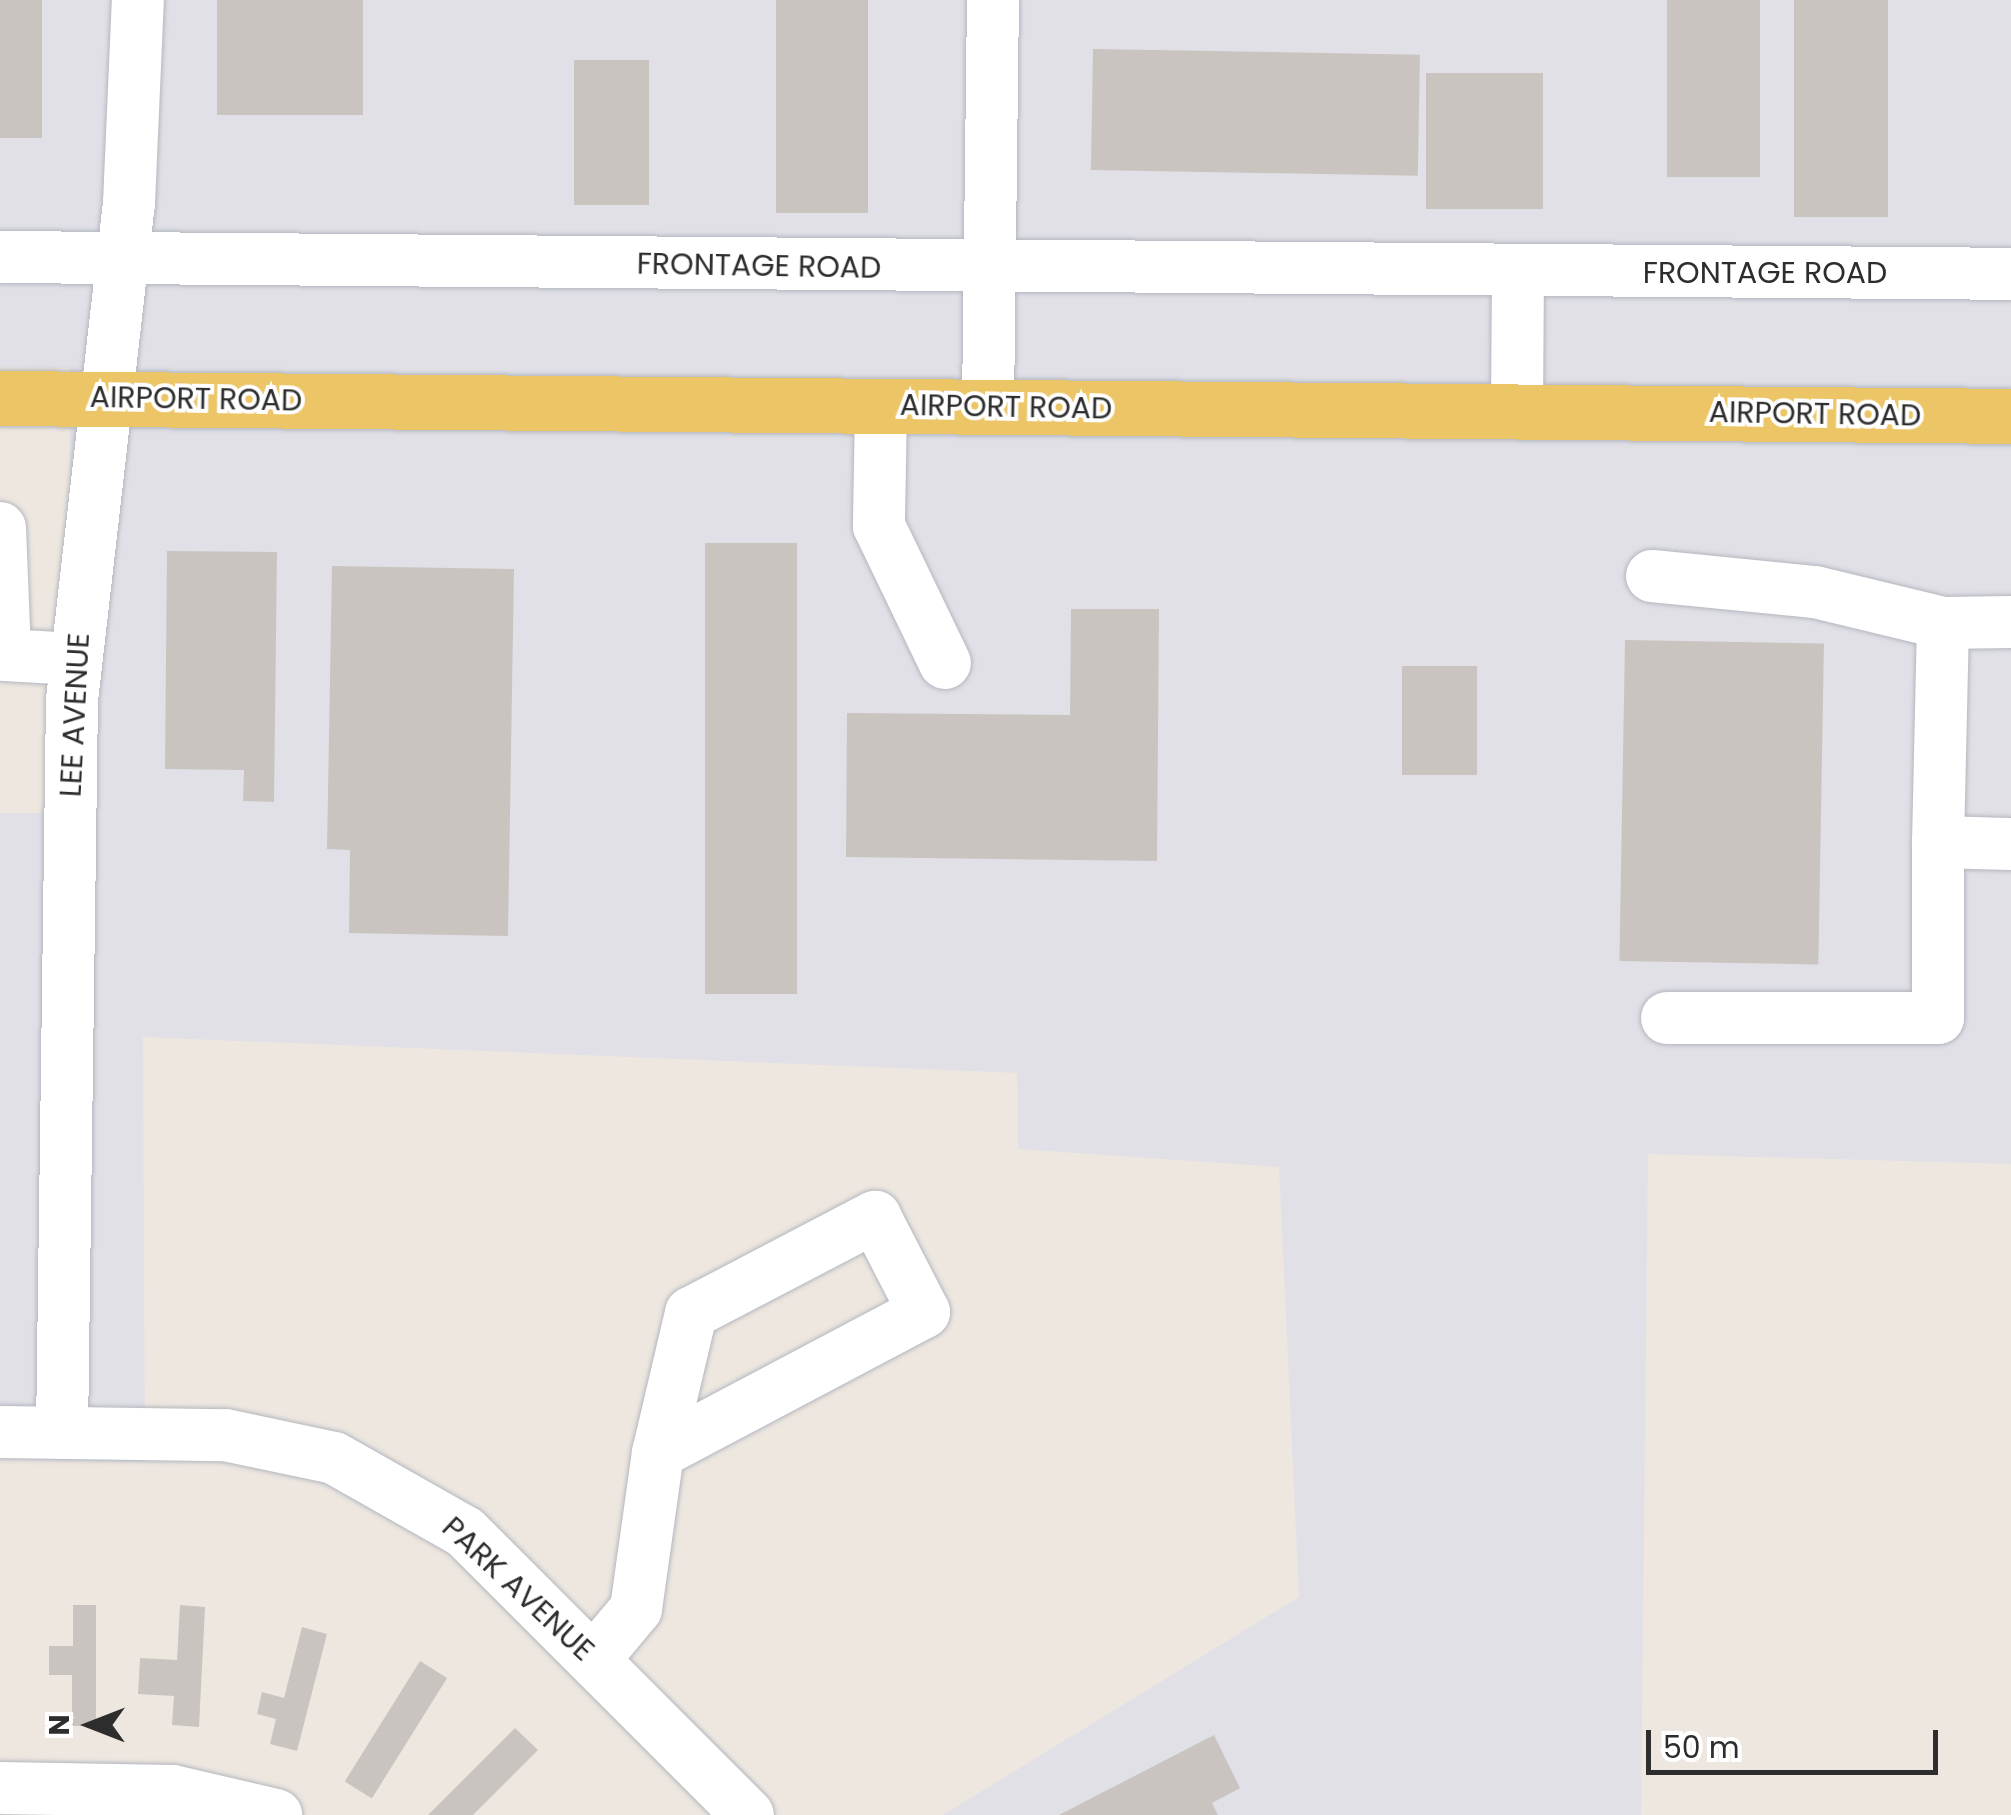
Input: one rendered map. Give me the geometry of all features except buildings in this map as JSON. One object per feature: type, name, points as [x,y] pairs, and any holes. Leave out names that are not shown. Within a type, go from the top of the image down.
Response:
[{"type":"main road","name":"AIRPORT ROAD","points":[[0,398],[2011,416]]},
{"type":"street","name":"LEE AVENUE","points":[[62,1433],[76,659],[102,398],[122,258],[138,0]]},
{"type":"street","points":[[988,407],[993,0]]},
{"type":"street","name":"FRONTAGE ROAD","points":[[0,257],[990,269],[2011,274]]},
{"type":"street","points":[[1517,412],[1518,272]]},
{"type":"street","points":[[881,406],[879,526],[945,663]]},
{"type":"street","points":[[0,528],[5,654],[76,659]]},
{"type":"street","points":[[1652,576],[1815,592],[1943,623],[2011,622]]},
{"type":"street","points":[[1667,1018],[1938,1018],[1943,623]]},
{"type":"street","points":[[1938,842],[2011,844]]},
{"type":"street","points":[[595,1658],[636,1609],[658,1453],[691,1313],[876,1218],[924,1312],[658,1453]]},
{"type":"street","name":"PARK AVENUE","points":[[0,1432],[226,1434],[334,1458],[465,1532],[748,1815]]},
{"type":"street","points":[[0,1788],[174,1791],[276,1815]]},
{"type":"shaded area","points":[[0,0],[2011,0],[2011,1164],[1648,1154],[1641,1815],[943,1815],[1299,1597],[1279,1167],[1018,1149],[1017,1073],[143,1037],[145,1462],[0,1459],[0,813],[70,813],[70,368],[0,367]]}]
